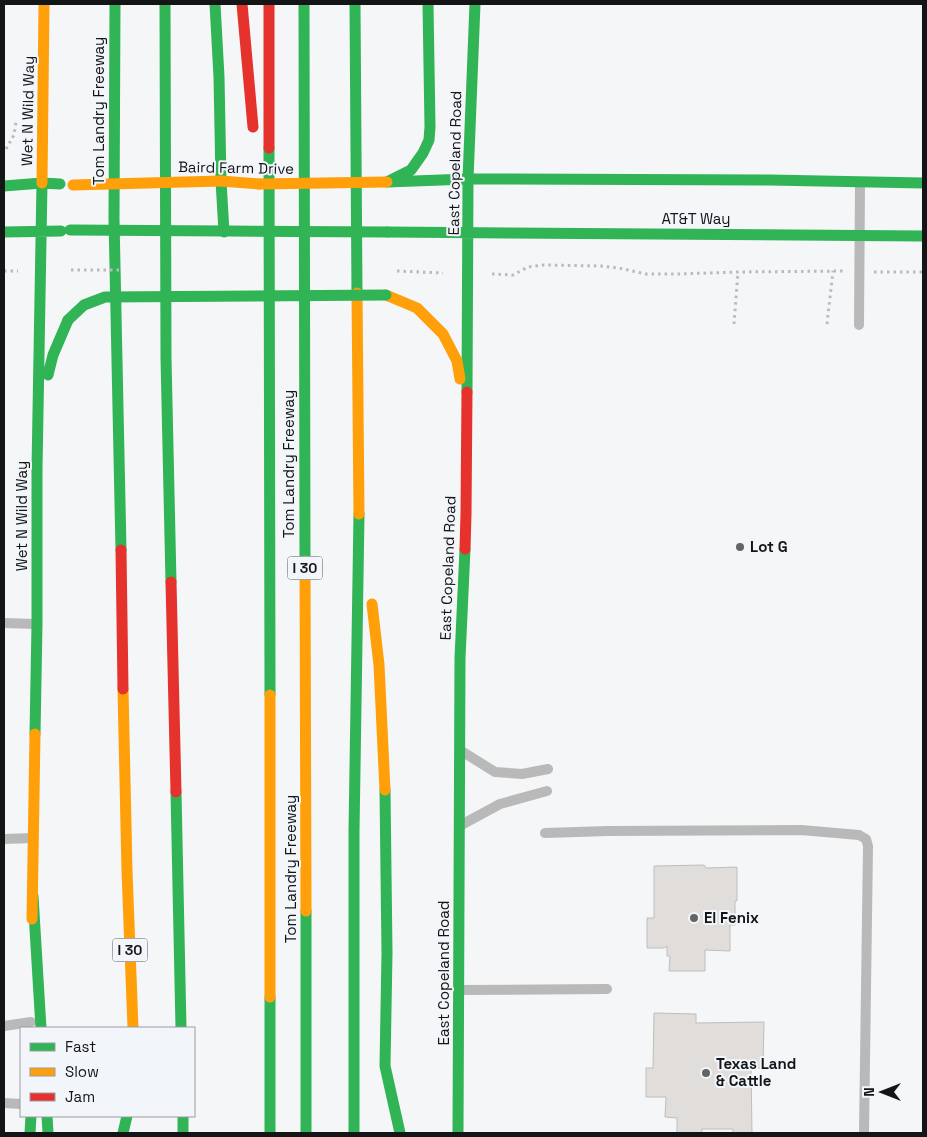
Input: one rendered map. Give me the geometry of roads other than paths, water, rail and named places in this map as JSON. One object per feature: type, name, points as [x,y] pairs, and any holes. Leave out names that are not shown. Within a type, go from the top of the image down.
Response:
[{"type":"main road","name":"Wet N Wild Way","points":[[35,1026],[33,896],[44,4]]},
{"type":"main road","name":"Tom Landry Freeway","points":[[115,4],[114,229],[127,851],[133,1027]]},
{"type":"main road","points":[[165,4],[166,368],[181,1027]]},
{"type":"main road","points":[[215,4],[224,232]]},
{"type":"main road","points":[[242,4],[254,135]]},
{"type":"main road","name":"I 30","points":[[269,4],[270,1133]]},
{"type":"main road","name":"Tom Landry Freeway","points":[[304,4],[306,1133]]},
{"type":"main road","points":[[354,1133],[354,832],[359,494],[355,4]]},
{"type":"main road","name":"East Copeland Road","points":[[388,182],[411,170],[423,154],[429,140],[428,4]]},
{"type":"main road","name":"East Copeland Road","points":[[458,1133],[460,658],[466,514],[468,179],[475,4]]},
{"type":"main road","name":"Baird Farm Drive","points":[[4,186],[42,183],[73,185],[259,179],[388,182],[468,179]]},
{"type":"main road","points":[[259,179],[261,231]]},
{"type":"main road","points":[[468,179],[923,183]]},
{"type":"main road","points":[[4,232],[70,230],[468,233]]},
{"type":"main road","name":"AT&T Way","points":[[468,233],[923,236]]},
{"type":"main road","points":[[38,421],[53,355],[68,320],[84,305],[105,297],[386,295],[417,308],[443,334],[457,362],[466,412]]},
{"type":"main road","points":[[359,494],[379,665],[386,803],[388,953],[385,1066],[400,1133]]},
{"type":"main road","points":[[30,1133],[31,1117]]},
{"type":"main road","points":[[47,1117],[48,1133]]},
{"type":"main road","points":[[123,1133],[127,1117]]},
{"type":"main road","points":[[135,1117],[135,1133]]},
{"type":"main road","points":[[183,1117],[183,1133]]},
{"type":"lane","points":[[859,325],[860,181]]},
{"type":"lane","points":[[4,623],[37,624]]},
{"type":"lane","points":[[460,750],[495,772],[522,774],[548,769]]},
{"type":"lane","points":[[460,826],[500,804],[548,791]]},
{"type":"lane","points":[[545,833],[801,830],[859,835],[866,839],[868,846],[864,1133]]},
{"type":"lane","points":[[4,839],[34,838]]},
{"type":"lane","points":[[459,990],[607,989]]},
{"type":"lane","points":[[4,1026],[35,1026]]},
{"type":"lane","points":[[4,1103],[20,1104]]},
{"type":"place","name":"Lot G","points":[[740,547]]},
{"type":"place","name":"El Fenix","points":[[694,918]]},
{"type":"place","name":"Texas Land & Cattle","points":[[706,1073]]}]
